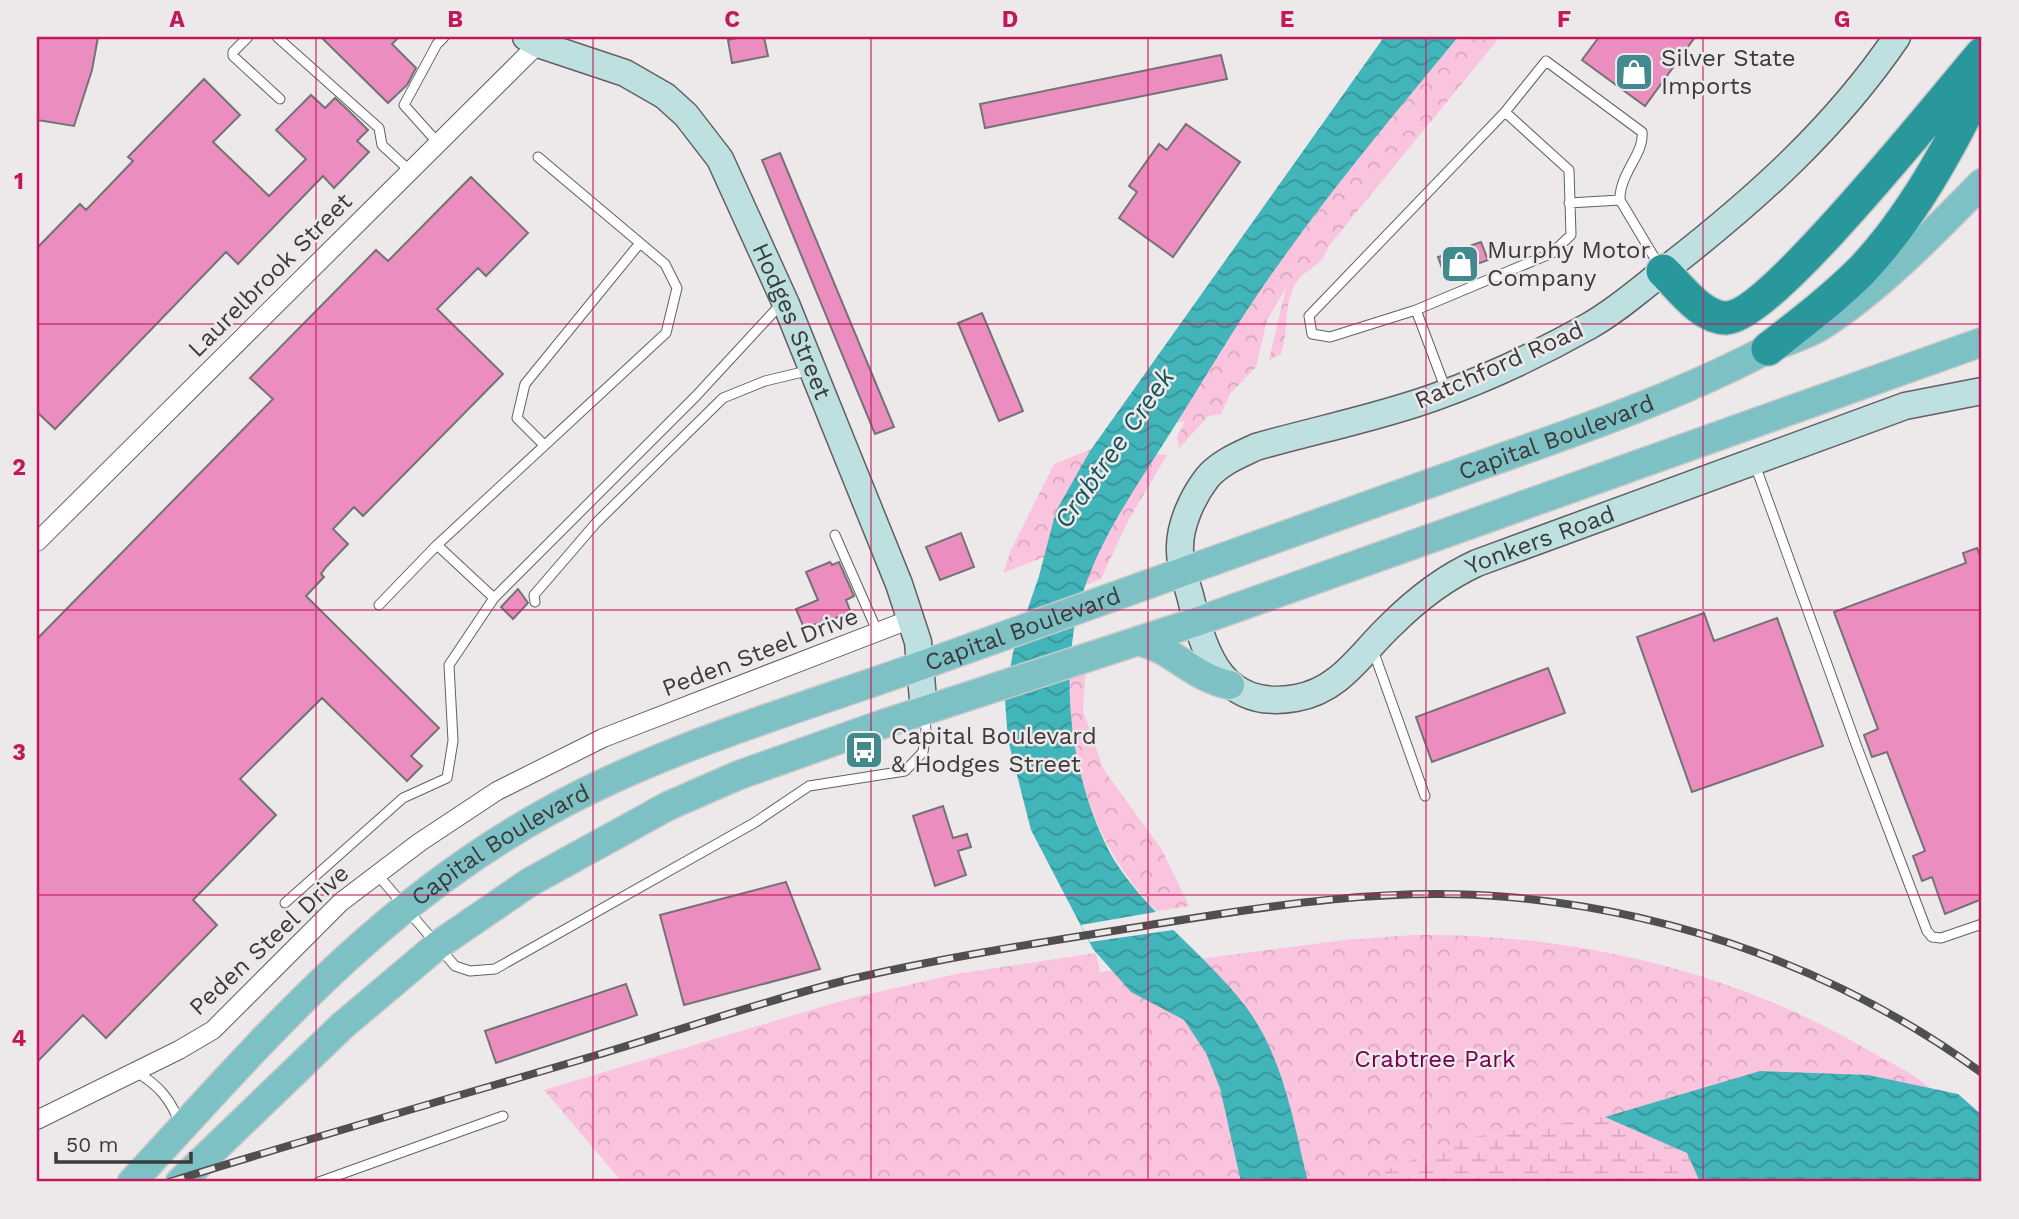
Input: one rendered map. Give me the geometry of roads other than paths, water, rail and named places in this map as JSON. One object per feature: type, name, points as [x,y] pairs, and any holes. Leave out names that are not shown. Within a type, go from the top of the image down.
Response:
[{"type":"highway","points":[[1663,271],[1709,313],[1726,318],[1745,313],[1762,301],[1823,238],[1982,54]]},
{"type":"highway","points":[[1768,349],[1835,296],[1882,245],[1913,203],[1982,81]]},
{"type":"main road","name":"Capital Boulevard","points":[[132,1182],[313,987],[361,942],[493,844],[552,809],[706,741],[1136,588],[1187,583],[1706,380],[1768,349],[1817,329],[1907,257],[1982,183]]},
{"type":"main road","name":"Capital Boulevard","points":[[180,1182],[342,1026],[438,945],[530,882],[667,806],[739,775],[973,693],[1196,622],[1982,342]]},
{"type":"main road","points":[[1129,643],[1157,646],[1196,674],[1230,685]]},
{"type":"street","name":"Ratchford Road","points":[[1187,583],[1180,547],[1187,516],[1207,478],[1233,458],[1256,447],[1386,413],[1447,392],[1536,353],[1591,325],[1759,194],[1801,155],[1843,110],[1897,37]]},
{"type":"street","name":"Laurelbrook Street","points":[[37,542],[438,143],[532,41]]},
{"type":"street","name":"Hodges Street","points":[[532,41],[625,73],[665,96],[686,114],[725,168],[785,300],[911,620],[925,711]]},
{"type":"street","name":"Yonkers Road","points":[[1230,685],[1260,697],[1297,698],[1333,684],[1415,602],[1460,571],[1514,547],[1905,406],[1981,393]]},
{"type":"street","points":[[1187,583],[1196,622],[1213,668],[1230,685]]},
{"type":"street","name":"Peden Steel Drive","points":[[37,1120],[213,1030],[341,902],[377,874],[497,792],[603,738],[911,620]]},
{"type":"lane","points":[[248,37],[233,52],[233,56],[280,99]]},
{"type":"lane","points":[[277,37],[379,128],[382,145],[410,171]]},
{"type":"lane","points":[[438,143],[404,105],[437,44],[444,37]]},
{"type":"lane","points":[[1505,112],[1569,170],[1571,235],[1552,253],[1416,310],[1330,337],[1312,334],[1309,316],[1505,112],[1546,61],[1642,132],[1644,141],[1624,175],[1620,200],[1663,271]]},
{"type":"lane","points":[[379,605],[437,545],[666,333],[677,288],[665,264],[538,157]]},
{"type":"lane","points":[[1569,202],[1620,200]]},
{"type":"lane","points":[[544,445],[517,418],[526,384],[640,243]]},
{"type":"lane","points":[[285,903],[403,798],[447,778],[453,741],[449,665],[494,598],[696,396],[785,300]]},
{"type":"lane","points":[[1416,310],[1447,392]]},
{"type":"lane","points":[[535,602],[534,595],[544,581],[596,523],[723,398],[765,381],[813,370]]},
{"type":"lane","points":[[1754,461],[1861,760],[1927,931],[1932,937],[1941,938],[1982,924]]},
{"type":"lane","points":[[835,535],[878,633]]},
{"type":"lane","points":[[437,545],[494,598]]},
{"type":"lane","points":[[1371,645],[1425,796]]},
{"type":"lane","points":[[377,874],[456,966],[470,971],[495,969],[754,823],[809,786],[905,771],[923,752],[925,711]]},
{"type":"lane","points":[[135,1072],[157,1085],[170,1103],[181,1129]]},
{"type":"lane","points":[[319,1182],[503,1116]]},
{"type":"water","name":"Crabtree Creek","points":[[1384,37],[1458,37],[1334,190],[1241,320],[1112,527],[1088,579],[1073,636],[1070,691],[1075,746],[1088,800],[1109,851],[1137,891],[1246,1007],[1270,1047],[1286,1091],[1308,1182],[1241,1182],[1220,1088],[1206,1053],[1184,1020],[1131,992],[1093,949],[1031,830],[1008,740],[1005,700],[1013,652],[1039,576],[1056,511],[1090,451]]},
{"type":"water","points":[[1760,1071],[1868,1075],[1958,1094],[1982,1115],[1982,1182],[1700,1182],[1687,1153],[1605,1117]]},
{"type":"railway","points":[[169,1182],[851,979],[963,956],[1194,918],[1374,896],[1463,894],[1508,897],[1572,905],[1696,933],[1757,953],[1874,1005],[1929,1037],[1982,1073]]},
{"type":"place","name":"Silver State Imports","points":[[1634,72]]},
{"type":"place","name":"Murphy Motor Company","points":[[1460,264]]},
{"type":"place","name":"Capital Boulevard & Hodges Street","points":[[864,750]]},
{"type":"park label","name":"Crabtree Park","points":[[1435,1059]]}]
